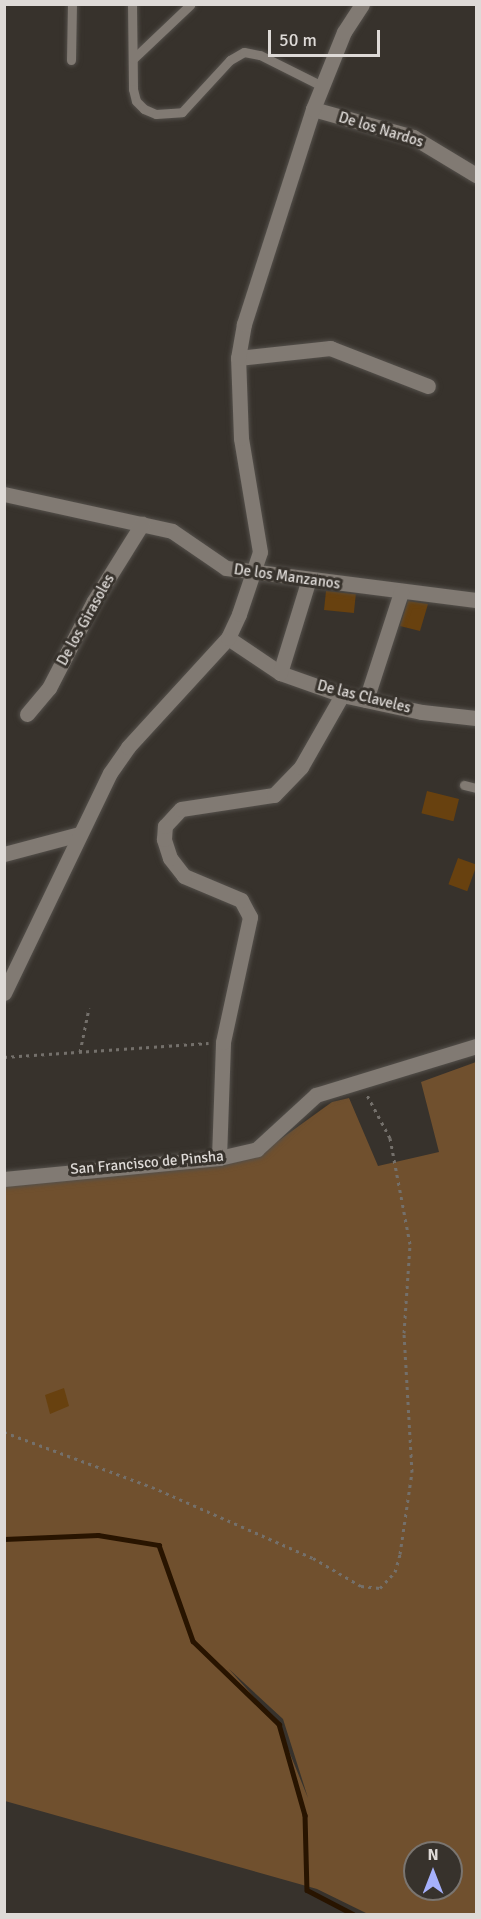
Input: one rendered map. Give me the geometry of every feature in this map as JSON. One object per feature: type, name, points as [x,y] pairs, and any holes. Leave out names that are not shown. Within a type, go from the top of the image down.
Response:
[{"type":"street","points":[[4,993],[79,834],[128,747],[228,638],[260,552],[241,438],[238,358],[250,299],[313,109],[344,32],[362,4]]},
{"type":"street","name":"De los Nardos","points":[[313,109],[413,137],[477,175]]},
{"type":"street","points":[[238,358],[330,348],[428,386]]},
{"type":"street","name":"De los Manzanos","points":[[4,494],[172,531],[226,568],[477,600]]},
{"type":"street","name":"De los Girasoles","points":[[27,714],[49,688],[94,601],[142,524]]},
{"type":"street","points":[[280,673],[309,579]]},
{"type":"street","points":[[366,700],[401,592]]},
{"type":"street","name":"De las Claveles","points":[[228,638],[280,673],[342,695],[477,718]]},
{"type":"street","points":[[219,1158],[223,1042],[250,917],[241,900],[184,876],[170,858],[164,839],[165,826],[181,809],[274,795],[300,767],[342,695]]},
{"type":"street","points":[[4,854],[79,834]]},
{"type":"street","name":"San Francisco de Pinsha","points":[[4,1179],[219,1158],[256,1149],[316,1095],[477,1046]]},
{"type":"lane","points":[[72,4],[72,60]]},
{"type":"lane","points":[[132,4],[136,101],[156,114],[182,112],[230,60],[244,52],[260,55],[322,87]]},
{"type":"lane","points":[[133,59],[190,5]]},
{"type":"lane","points":[[464,785],[477,788]]},
{"type":"path","points":[[80,1052],[89,1008]]},
{"type":"path","points":[[4,1057],[223,1042]]},
{"type":"path","points":[[4,1432],[152,1487],[313,1558],[360,1586],[380,1588],[395,1572],[400,1554],[411,1472],[404,1333],[410,1244],[390,1138],[360,1082]]},
{"type":"shaded area","points":[[476,1062],[476,1914],[368,1914],[317,1889],[5,1801],[5,1185],[260,1154],[332,1102],[349,1098],[378,1166],[439,1152],[421,1082]],"holes":[[[229,1669],[283,1719],[308,1798],[278,1724]]]},
{"type":"building","points":[[326,591],[356,594],[354,613],[324,610]]},
{"type":"building","points":[[408,601],[428,604],[420,631],[400,626]]},
{"type":"building","points":[[427,791],[459,799],[453,821],[421,813]]},
{"type":"building","points":[[458,858],[476,865],[467,891],[448,884]]},
{"type":"building","points":[[64,1388],[69,1406],[50,1414],[45,1395]]},
{"type":"waterway","points":[[4,1539],[98,1535],[159,1545],[193,1641],[279,1724],[305,1815],[307,1890],[353,1914]]}]
